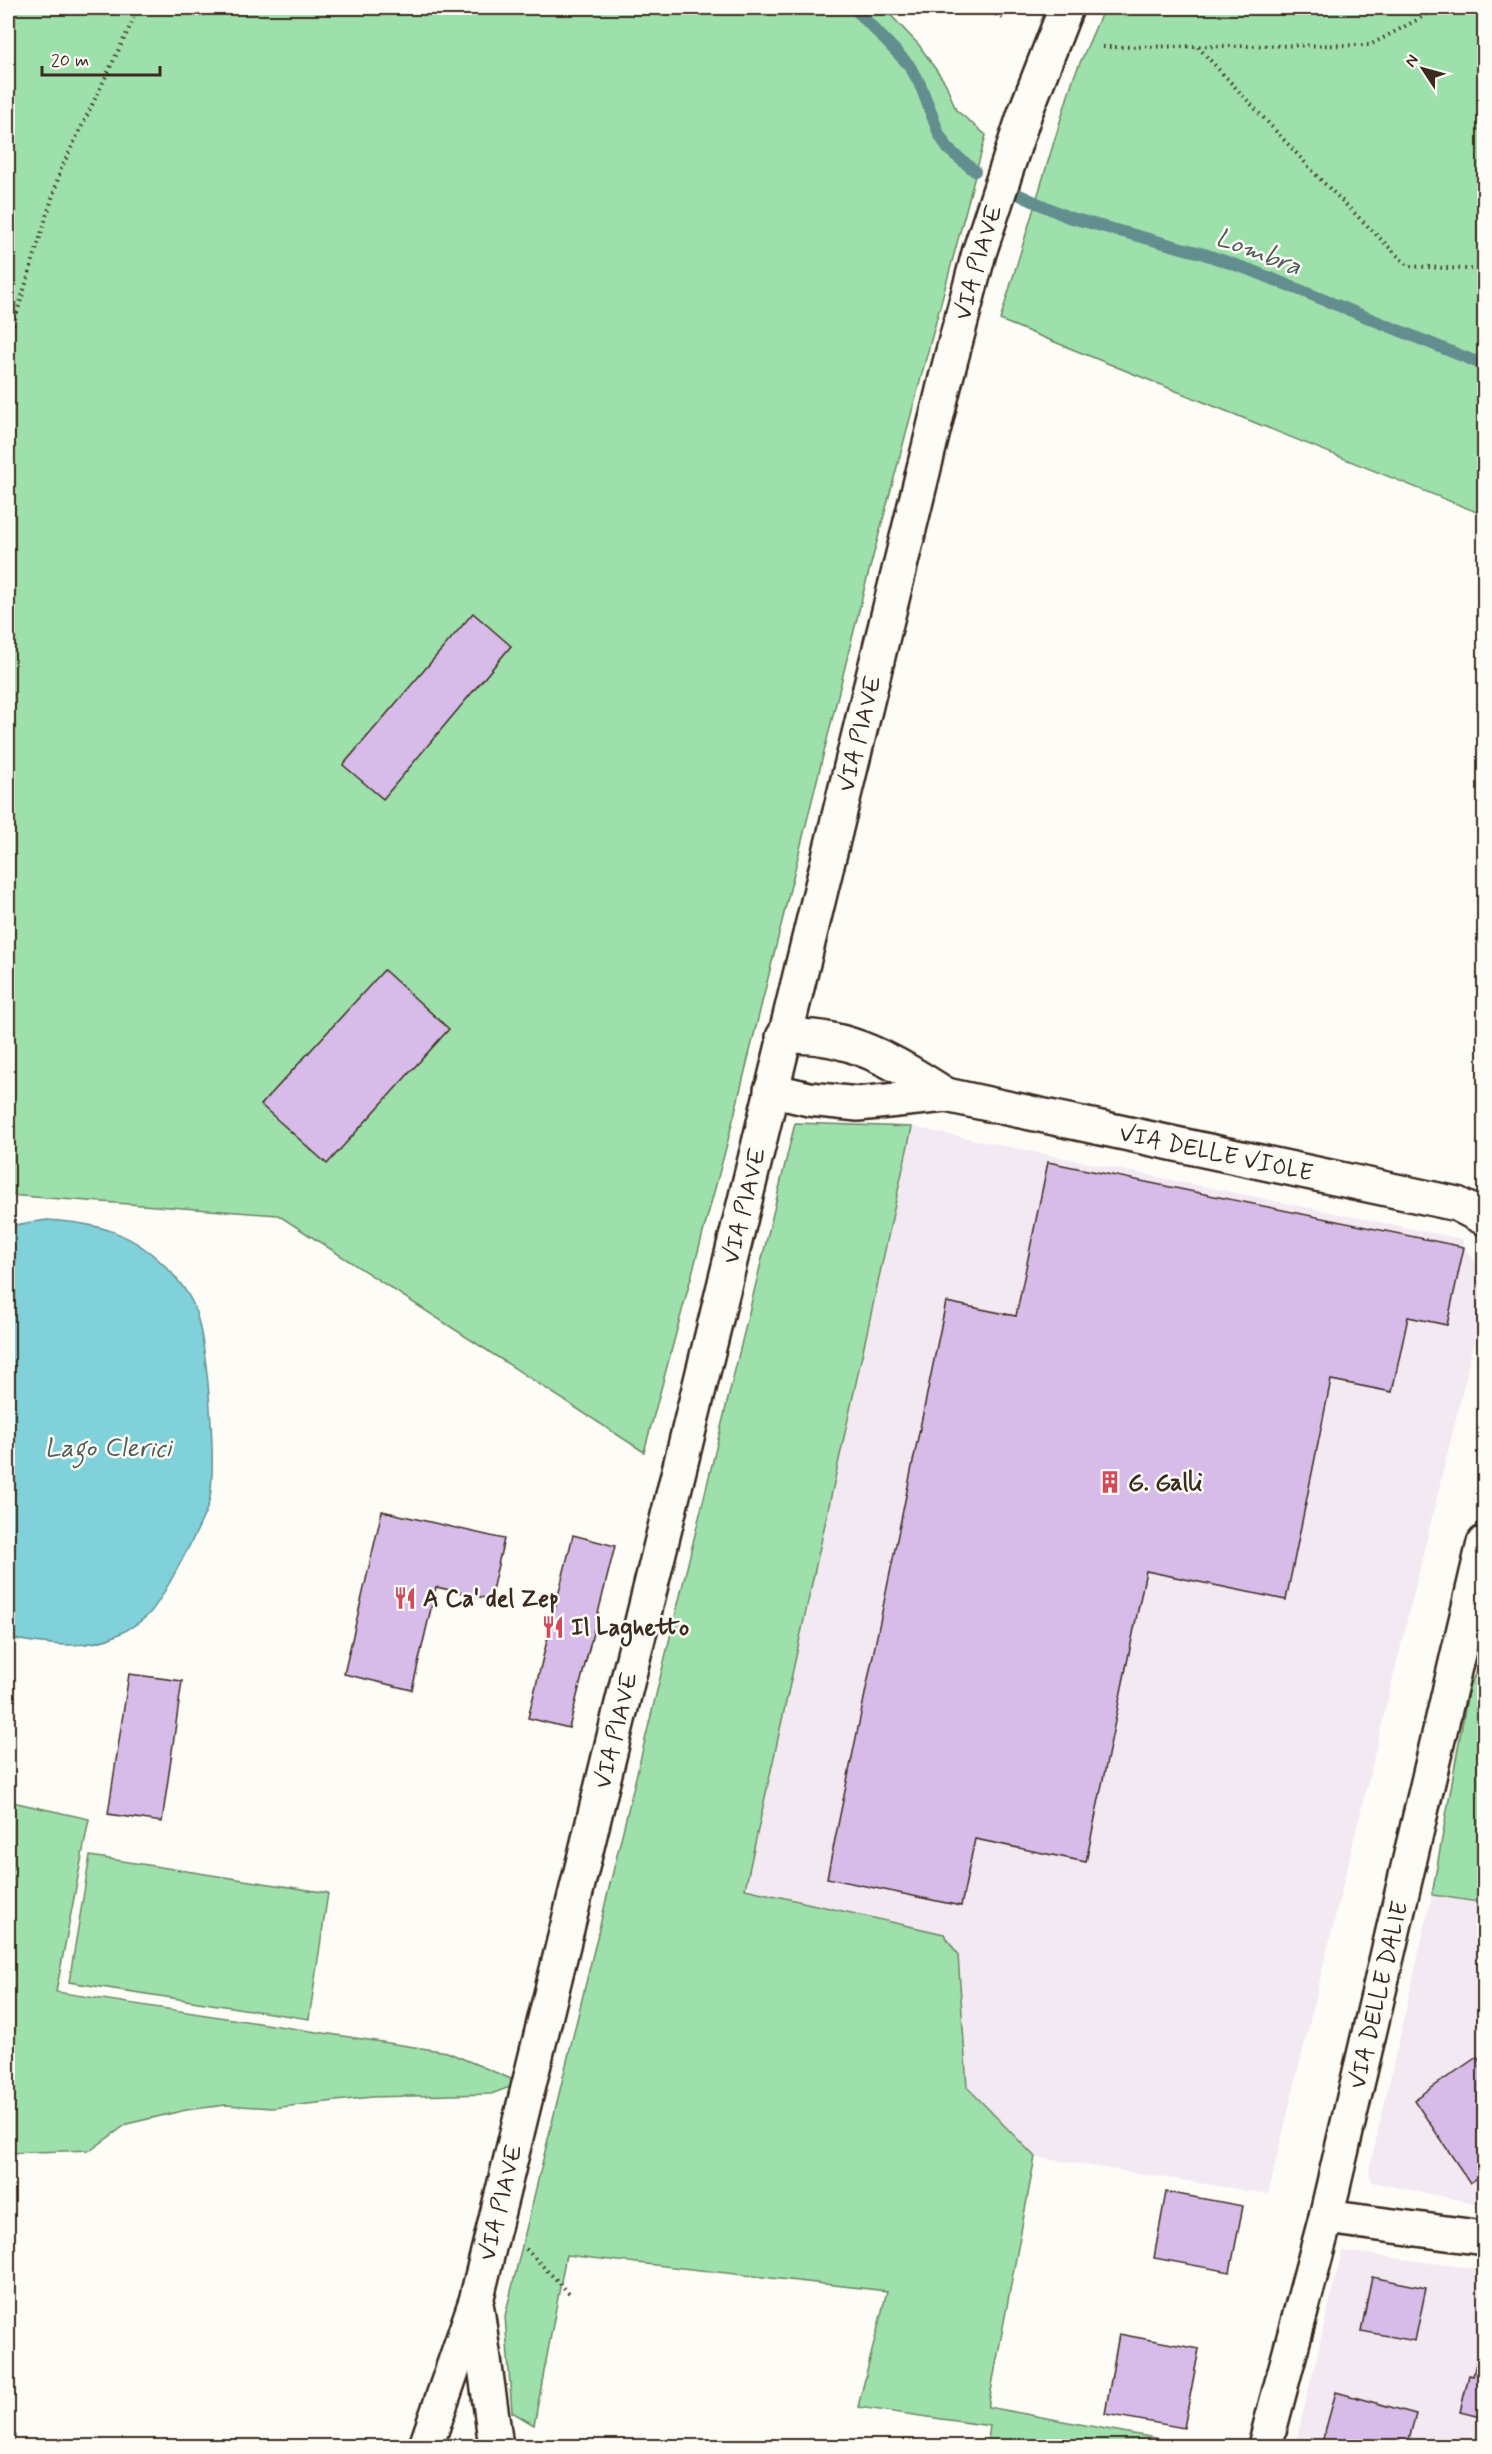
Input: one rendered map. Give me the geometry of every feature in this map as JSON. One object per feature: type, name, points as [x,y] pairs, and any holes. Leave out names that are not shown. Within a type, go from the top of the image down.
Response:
[{"type":"street","name":"VIA PIAVE","points":[[426,2446],[476,2301],[783,1036],[953,352],[979,253],[1025,113],[1066,8]]},
{"type":"street","name":"VIA DELLE VIOLE","points":[[783,1036],[807,1034],[845,1041],[877,1054],[946,1095]]},
{"type":"street","name":"VIA DELLE VIOLE","points":[[771,1090],[809,1099],[858,1104],[946,1095],[1457,1204],[1485,1218]]},
{"type":"street","name":"VIA DELLE DALIE","points":[[1265,2446],[1326,2217],[1485,1543]]},
{"type":"street","points":[[1326,2217],[1485,2238]]},
{"type":"street","name":"VIA PIAVE","points":[[476,2301],[496,2446]]},
{"type":"path","points":[[8,342],[61,169],[139,8]]},
{"type":"path","points":[[986,8],[1006,20]]},
{"type":"path","points":[[1103,47],[1370,45],[1439,8]]},
{"type":"path","points":[[1198,47],[1322,181],[1408,266],[1485,270]]},
{"type":"shaded area","points":[[912,1127],[1462,1239],[1464,1247],[1479,1266],[1484,1292],[1465,1381],[1268,2194],[1035,2157],[967,2087],[960,1978],[745,1889]]},
{"type":"shaded area","points":[[1432,1895],[1484,1903],[1484,2205],[1372,2182],[1369,2171]]},
{"type":"shaded area","points":[[1342,2251],[1484,2270],[1484,2446],[1295,2446]]},
{"type":"green space","points":[[8,8],[884,8],[919,45],[946,84],[956,110],[986,135],[864,590],[727,1144],[644,1452],[278,1215],[8,1195]]},
{"type":"green space","points":[[1104,8],[1484,8],[1484,515],[1000,320],[1073,79]]},
{"type":"green space","points":[[795,1123],[912,1127],[745,1889],[944,1934],[958,1955],[967,2087],[1035,2157],[988,2407],[1182,2443],[1187,2446],[987,2446],[990,2426],[858,2407],[887,2291],[566,2255],[534,2425],[512,2412],[505,2316]]},
{"type":"green space","points":[[1484,1658],[1484,1903],[1432,1895],[1469,1686]]},
{"type":"green space","points":[[8,1801],[89,1819],[56,1992],[447,2052],[521,2083],[491,2094],[372,2097],[272,2108],[226,2105],[186,2110],[127,2124],[91,2150],[8,2153]]},
{"type":"green space","points":[[90,1856],[328,1893],[309,2019],[69,1982]]},
{"type":"water","name":"Lago Clerici","points":[[47,1220],[83,1224],[114,1232],[128,1238],[156,1257],[172,1273],[193,1304],[207,1371],[212,1479],[210,1498],[201,1521],[183,1558],[149,1614],[127,1630],[106,1640],[78,1645],[8,1638],[8,1226]]},
{"type":"building","points":[[473,613],[511,646],[383,799],[343,765]]},
{"type":"building","points":[[384,970],[449,1029],[327,1164],[261,1105]]},
{"type":"building","name":"G. Galli","points":[[1048,1162],[1464,1247],[1447,1325],[1408,1317],[1392,1392],[1331,1380],[1286,1600],[1146,1571],[1086,1862],[975,1839],[961,1906],[827,1878],[946,1302],[1016,1316]]},
{"type":"building","points":[[382,1511],[504,1539],[490,1599],[436,1587],[412,1690],[344,1674]]},
{"type":"building","points":[[573,1535],[615,1546],[569,1728],[528,1718]]},
{"type":"building","points":[[129,1674],[182,1681],[162,1822],[108,1814]]},
{"type":"building","points":[[1477,2057],[1484,2068],[1484,2173],[1470,2183],[1414,2100]]},
{"type":"building","points":[[1166,2192],[1243,2206],[1230,2272],[1154,2258]]},
{"type":"building","points":[[1372,2277],[1426,2288],[1415,2341],[1361,2331]]},
{"type":"building","points":[[1119,2334],[1199,2349],[1184,2428],[1105,2414]]},
{"type":"building","points":[[1482,2339],[1484,2339],[1484,2418],[1460,2412],[1469,2375],[1473,2376]]},
{"type":"building","points":[[1336,2392],[1416,2414],[1407,2446],[1321,2446]]},
{"type":"waterway","name":"Lombra","points":[[854,8],[909,65],[920,84],[939,134],[948,149],[975,171]]},
{"type":"waterway","name":"Lombra","points":[[1013,192],[1068,217],[1204,254],[1253,271],[1484,365]]},
{"type":"place","name":"G. Galli","points":[[1110,1482]]},
{"type":"place","name":"A Ca' del Zep","points":[[405,1598]]},
{"type":"place","name":"Il Laghetto","points":[[553,1627]]}]
